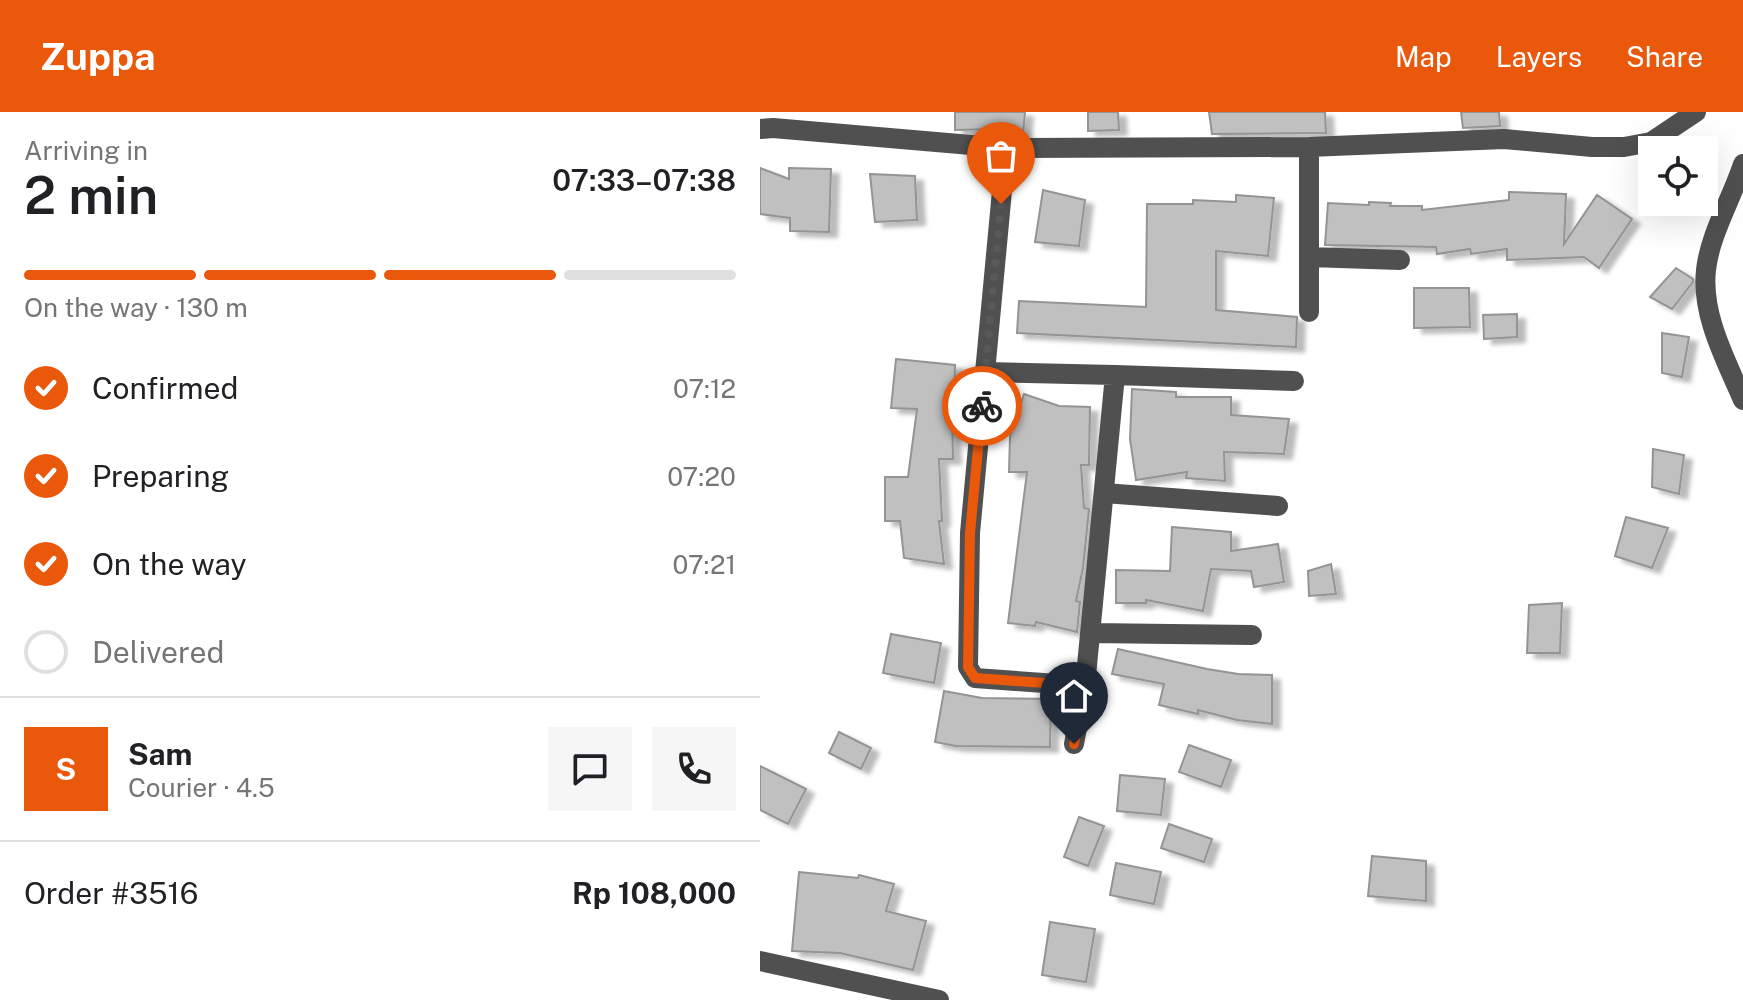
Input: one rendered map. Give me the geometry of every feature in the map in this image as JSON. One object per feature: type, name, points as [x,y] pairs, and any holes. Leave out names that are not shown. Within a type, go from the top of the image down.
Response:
[{"type":"street","points":[[770,123],[1006,148],[1309,147],[1504,139],[1624,147],[1651,142],[1696,112]]},
{"type":"street","points":[[1309,147],[1309,312]]},
{"type":"street","points":[[1006,148],[970,533],[968,667],[975,678],[1085,686]]},
{"type":"street","points":[[1743,164],[1706,269],[1706,301],[1718,342],[1743,400]]},
{"type":"street","points":[[1309,257],[1400,260]]},
{"type":"street","points":[[985,372],[1294,381]]},
{"type":"street","points":[[1074,744],[1085,686],[1115,375]]},
{"type":"street","points":[[1104,493],[1278,506]]},
{"type":"street","points":[[1090,633],[1252,635]]},
{"type":"street","points":[[760,961],[939,1000]]},
{"type":"building","points":[[955,112],[1025,112],[1023,134],[997,133],[998,129],[955,130]]},
{"type":"building","points":[[1088,112],[1118,112],[1119,130],[1088,131]]},
{"type":"building","points":[[1209,112],[1325,112],[1326,133],[1212,134]]},
{"type":"building","points":[[1461,112],[1499,112],[1500,126],[1463,128]]},
{"type":"building","points":[[760,168],[789,179],[789,168],[831,169],[829,232],[790,231],[790,218],[760,214]]},
{"type":"building","points":[[870,174],[915,176],[917,220],[875,222]]},
{"type":"building","points":[[1043,190],[1085,200],[1079,246],[1035,242]]},
{"type":"building","points":[[1509,192],[1566,194],[1564,244],[1597,195],[1632,219],[1599,268],[1584,257],[1507,260],[1507,249],[1471,254],[1470,249],[1437,254],[1436,247],[1325,245],[1328,203],[1391,203],[1390,206],[1422,206],[1422,210],[1509,200]]},
{"type":"building","points":[[1236,195],[1274,198],[1268,256],[1216,251],[1216,310],[1297,317],[1296,347],[1017,333],[1019,301],[1146,307],[1147,204],[1193,204],[1193,200],[1236,202]]},
{"type":"building","points":[[1676,268],[1693,282],[1672,309],[1650,297]]},
{"type":"building","points":[[1414,288],[1469,288],[1470,327],[1414,328]]},
{"type":"building","points":[[1517,314],[1517,337],[1484,339],[1483,315]]},
{"type":"building","points":[[1662,333],[1689,337],[1682,377],[1662,373]]},
{"type":"building","points":[[896,359],[955,365],[953,459],[939,459],[942,521],[939,521],[944,564],[904,558],[900,521],[885,521],[885,477],[908,477],[917,409],[891,408]]},
{"type":"building","points":[[1132,389],[1176,392],[1176,397],[1231,397],[1231,415],[1289,419],[1284,454],[1224,452],[1225,481],[1186,478],[1187,472],[1136,480],[1130,439]]},
{"type":"building","points":[[1024,394],[1059,406],[1090,407],[1089,465],[1081,465],[1084,508],[1089,509],[1076,601],[1080,602],[1077,632],[1036,622],[1035,626],[1008,623],[1027,472],[1009,472],[1010,436]]},
{"type":"building","points":[[1653,449],[1684,455],[1679,494],[1652,487]]},
{"type":"building","points":[[1626,517],[1668,528],[1652,568],[1615,556]]},
{"type":"building","points":[[1172,527],[1231,532],[1231,551],[1278,544],[1284,582],[1254,587],[1251,571],[1211,569],[1203,611],[1146,600],[1146,603],[1116,603],[1116,570],[1170,571]]},
{"type":"building","points":[[1331,564],[1336,594],[1309,596],[1308,571]]},
{"type":"building","points":[[1562,603],[1560,653],[1527,653],[1529,605]]},
{"type":"building","points":[[891,634],[941,643],[934,683],[883,673]]},
{"type":"building","points":[[1118,649],[1207,669],[1272,675],[1272,724],[1237,720],[1198,710],[1198,714],[1159,705],[1164,684],[1112,674]]},
{"type":"building","points":[[944,691],[982,698],[1051,699],[1050,747],[956,746],[935,742]]},
{"type":"building","points":[[839,732],[871,748],[861,769],[829,753]]},
{"type":"building","points":[[1189,745],[1231,760],[1221,787],[1179,772]]},
{"type":"building","points":[[760,766],[806,789],[788,824],[760,810]]},
{"type":"building","points":[[1120,775],[1165,779],[1161,815],[1117,811]]},
{"type":"building","points":[[1079,817],[1104,826],[1088,866],[1064,857]]},
{"type":"building","points":[[1169,824],[1212,839],[1204,862],[1161,848]]},
{"type":"building","points":[[1372,856],[1426,861],[1426,901],[1368,896]]},
{"type":"building","points":[[1116,863],[1161,872],[1154,904],[1110,895]]},
{"type":"building","points":[[799,872],[858,878],[859,875],[894,884],[886,911],[926,921],[913,970],[840,953],[792,951]]},
{"type":"building","points":[[1050,922],[1095,929],[1086,982],[1042,975]]},
{"type":"way so far","points":[[982,406],[1001,204]]},
{"type":"route","points":[[982,406],[970,533],[968,667],[975,678],[1085,686],[1074,744]]}]
